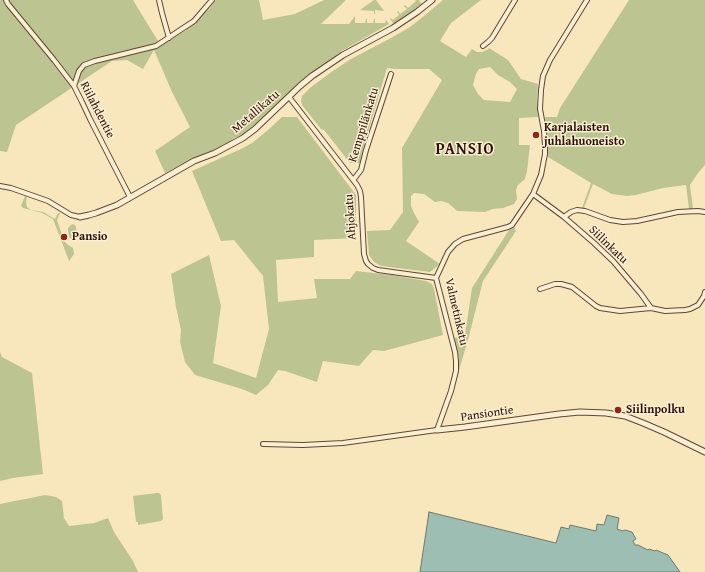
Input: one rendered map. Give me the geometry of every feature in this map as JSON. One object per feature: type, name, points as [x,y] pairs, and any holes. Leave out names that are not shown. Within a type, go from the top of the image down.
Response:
[{"type":"street","name":"Riilahdentie","points":[[6,0],[74,86],[130,197]]},
{"type":"street","points":[[159,0],[169,38]]},
{"type":"street","points":[[74,86],[79,71],[84,65],[156,46],[194,21],[212,0]]},
{"type":"street","name":"Metallikatu","points":[[80,217],[117,205],[194,161],[216,153],[243,138],[255,129],[312,76],[343,55],[393,28],[432,0]]},
{"type":"street","points":[[483,46],[492,38],[515,0]]},
{"type":"street","name":"Valmetinkatu","points":[[437,430],[451,391],[456,371],[456,361],[436,278],[448,252],[455,244],[463,239],[512,225],[533,194],[541,175],[545,154],[540,109],[543,76],[550,60],[587,0]]},
{"type":"street","name":"Kemppilänkatu","points":[[354,179],[361,170],[391,74]]},
{"type":"street","name":"Ahjokatu","points":[[289,97],[354,179],[360,191],[364,254],[368,264],[378,270],[436,278]]},
{"type":"street","points":[[0,186],[11,188],[41,199],[55,205],[71,215],[80,217]]},
{"type":"street","name":"Siilinkatu","points":[[533,194],[564,217],[594,243],[641,294],[650,308]]},
{"type":"street","points":[[564,217],[577,210],[585,211],[610,220],[623,222],[637,221],[678,212],[705,212]]},
{"type":"street","points":[[540,289],[554,284],[561,284],[572,287],[600,308],[620,310],[650,308],[665,311],[685,310],[694,307],[701,301],[705,292]]},
{"type":"street","name":"Pansiontie","points":[[263,444],[303,445],[343,443],[589,412],[625,416],[664,432],[705,452]]},
{"type":"green space","points":[[0,0],[133,0],[158,41],[156,47],[185,31],[210,8],[216,0],[259,0],[263,20],[295,14],[324,0],[346,0],[321,24],[349,24],[355,16],[355,23],[365,23],[367,19],[367,23],[373,23],[375,19],[375,23],[385,23],[386,20],[389,24],[342,51],[310,74],[243,135],[234,138],[228,144],[191,159],[165,173],[155,151],[190,127],[172,92],[154,50],[143,69],[127,60],[112,61],[16,125],[7,152],[0,151]]},
{"type":"green space","points":[[376,0],[384,11],[375,10],[374,14],[374,11],[360,10]]},
{"type":"green space","points":[[415,0],[419,0],[422,4],[396,23],[393,23],[390,18],[393,20],[399,15],[397,12],[398,11],[400,14],[407,9],[404,6],[405,5],[408,8],[416,1]]},
{"type":"green space","points":[[443,0],[481,0],[451,23],[440,41],[466,57],[472,49],[477,52],[482,52],[489,48],[508,60],[521,79],[538,84],[538,117],[519,118],[519,145],[530,145],[525,179],[518,185],[516,190],[517,199],[514,204],[485,212],[457,211],[448,203],[441,201],[435,202],[424,194],[414,193],[411,196],[411,206],[419,222],[406,241],[440,264],[430,272],[381,266],[374,262],[369,255],[367,231],[390,230],[403,212],[402,148],[442,80],[429,69],[387,68],[360,163],[350,163],[302,105],[301,101],[302,96],[310,88],[330,73],[351,59],[410,27]],"holes":[[[490,67],[498,75],[510,82],[517,89],[510,102],[484,100],[478,94],[473,85],[479,69]]]},
{"type":"green space","points":[[629,0],[705,0],[705,165],[690,185],[693,209],[689,209],[686,185],[663,188],[627,196],[612,194],[593,184],[584,208],[582,208],[591,183],[548,157],[548,137],[545,117],[557,117],[560,108]]},
{"type":"green space","points":[[282,117],[297,117],[356,195],[356,238],[314,240],[314,257],[276,260],[278,302],[317,298],[314,279],[350,279],[356,271],[426,281],[432,284],[434,289],[443,335],[384,351],[373,350],[359,366],[323,361],[317,382],[278,370],[268,385],[256,395],[242,389],[195,375],[185,362],[180,342],[181,330],[171,274],[209,255],[221,306],[213,363],[256,378],[269,329],[263,276],[234,240],[221,241],[192,171],[252,143]]},
{"type":"green space","points":[[25,196],[27,197],[27,207],[31,210],[43,212],[55,219],[58,213],[60,213],[57,220],[62,235],[61,237],[73,248],[74,254],[69,261],[53,219],[42,213],[23,208],[21,206]]},
{"type":"green space","points":[[72,224],[76,227],[77,237],[75,240],[70,238],[68,232],[68,228]]},
{"type":"green space","points":[[514,227],[516,231],[483,281],[458,374],[459,359],[454,338],[465,335],[472,288],[509,230]]},
{"type":"green space","points":[[0,352],[2,357],[32,373],[43,474],[0,481]]},
{"type":"green space","points":[[159,493],[161,495],[163,519],[161,521],[138,525],[138,522],[136,522],[133,496]]},
{"type":"green space","points":[[45,495],[56,497],[62,501],[64,518],[69,526],[94,523],[108,518],[114,532],[133,561],[138,572],[0,572],[0,504]]},
{"type":"water","points":[[429,512],[556,543],[561,527],[569,529],[570,525],[596,531],[597,524],[604,525],[607,515],[619,518],[617,529],[632,532],[636,539],[633,541],[635,545],[648,550],[656,550],[668,555],[680,572],[420,572]]},
{"type":"place","name":"Karjalaisten juhlahuoneisto","points":[[536,135]]},
{"type":"place","name":"Pansio","points":[[64,237]]},
{"type":"place","name":"Siilinpolku","points":[[618,410]]},
{"type":"district","name":"PANSIO","points":[[465,150]]}]
